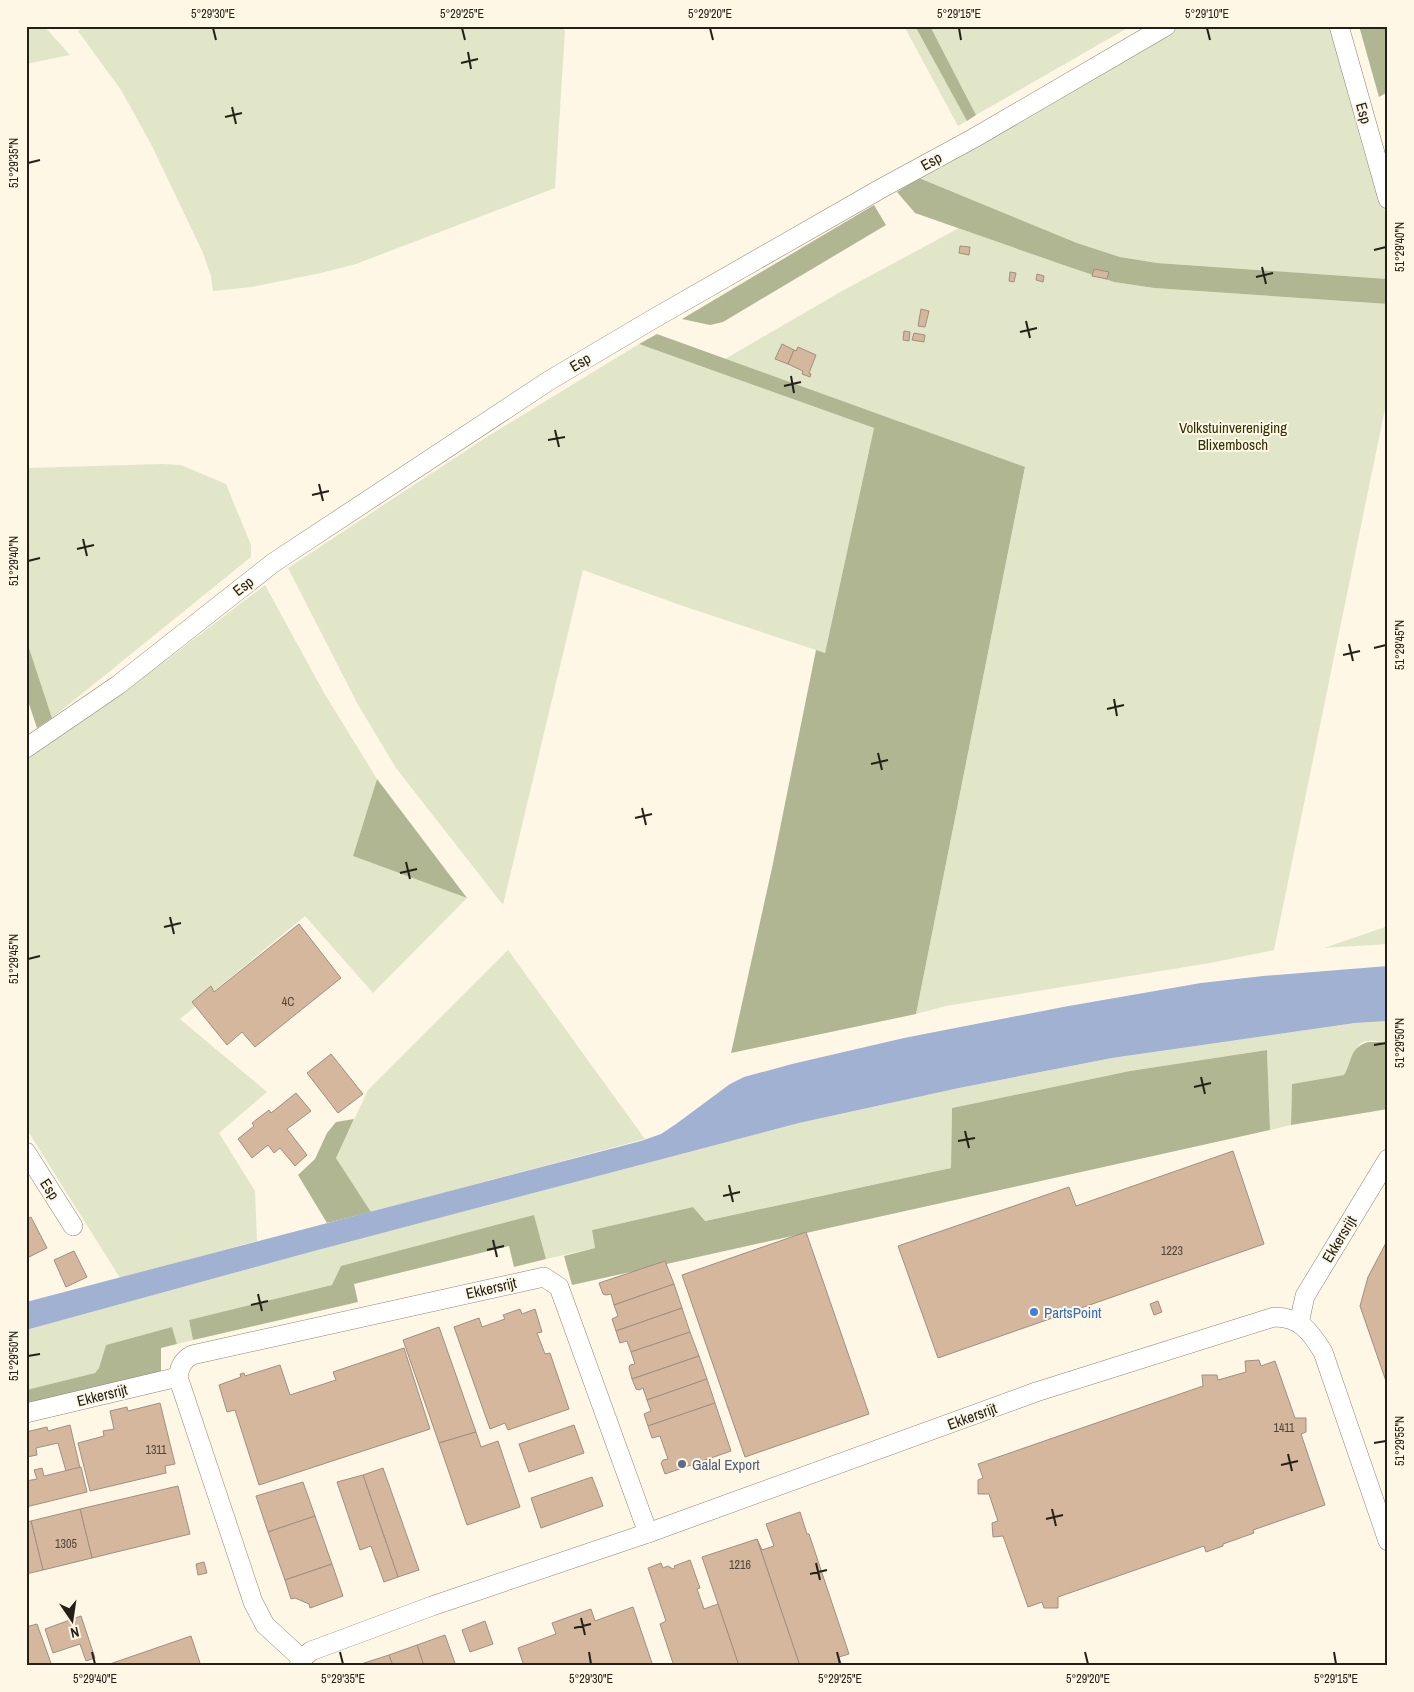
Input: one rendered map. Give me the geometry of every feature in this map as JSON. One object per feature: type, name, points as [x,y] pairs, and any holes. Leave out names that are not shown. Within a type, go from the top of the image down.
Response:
[{"type":"street","name":"Esp","points":[[26,748],[118,685],[273,563],[550,380],[653,319],[882,188],[974,138],[1166,26]]},
{"type":"street","name":"Esp","points":[[1339,26],[1388,199]]},
{"type":"street","name":"Esp","points":[[26,1152],[74,1226]]},
{"type":"street","name":"Ekkersrijt","points":[[648,1533],[559,1287],[544,1277],[192,1355],[184,1360],[179,1369],[178,1377],[253,1602],[265,1625],[300,1662],[311,1651],[432,1606],[648,1533],[1036,1392],[1274,1317],[1287,1317],[1299,1323],[1305,1296],[1388,1159]]},
{"type":"street","points":[[1299,1323],[1312,1334],[1323,1352],[1388,1541]]},
{"type":"street","name":"Ekkersrijt","points":[[26,1413],[178,1377]]},
{"type":"green space","points":[[26,26],[44,26],[70,55],[26,64]]},
{"type":"green space","points":[[85,26],[562,26],[565,31],[555,188],[356,264],[252,287],[213,291],[211,276],[203,253],[151,144],[121,90],[78,31]]},
{"type":"green space","points":[[904,26],[915,26],[967,121],[958,126]]},
{"type":"green space","points":[[915,26],[930,26],[976,115],[967,121]]},
{"type":"green space","points":[[930,26],[1131,26],[976,115]]},
{"type":"green space","points":[[1180,26],[1329,26],[1367,162],[1388,219],[1388,279],[1157,263],[1120,257],[1077,243],[919,178],[1123,56]]},
{"type":"green space","points":[[1359,26],[1388,26],[1388,92],[1379,97]]},
{"type":"green space","points":[[919,178],[1077,243],[1120,257],[1157,263],[1388,279],[1388,304],[1154,288],[1114,282],[915,213],[897,192]]},
{"type":"green space","points":[[874,205],[886,225],[723,322],[710,325],[682,319]]},
{"type":"green space","name":"Volkstuinvereniging Blixembosch","points":[[959,228],[1114,282],[1154,288],[1388,304],[1388,394],[1274,950],[1210,963],[946,1006],[916,1014],[1025,468],[725,359],[842,291]]},
{"type":"green space","points":[[657,334],[1025,467],[916,1014],[731,1053],[772,868],[816,650],[825,653],[874,428],[639,344]]},
{"type":"green space","points":[[639,344],[874,428],[825,653],[680,605],[583,570],[503,905],[396,768],[357,703],[288,568],[485,438]]},
{"type":"green space","points":[[181,465],[226,484],[251,545],[251,557],[52,718],[28,645],[26,645],[26,468]]},
{"type":"green space","points":[[265,585],[323,691],[377,779],[353,856],[467,898],[373,993],[305,916],[180,1019],[267,1092],[219,1133],[255,1191],[257,1241],[120,1278],[26,1128],[26,757],[168,659]]},
{"type":"green space","points":[[26,645],[28,645],[52,718],[37,728],[26,695]]},
{"type":"green space","points":[[377,779],[467,898],[353,856]]},
{"type":"green space","points":[[1388,926],[1388,944],[1324,948]]},
{"type":"green space","points":[[508,950],[645,1139],[371,1212],[336,1158],[368,1090]]},
{"type":"green space","points":[[1388,1021],[1388,1044],[1376,1041],[1362,1043],[1354,1052],[1344,1075],[1292,1084],[1291,1125],[1270,1130],[1267,1050],[1130,1071],[952,1108],[951,1168],[704,1221],[693,1207],[592,1230],[595,1248],[546,1259],[534,1215],[332,1285],[189,1320],[193,1340],[177,1344],[172,1327],[106,1345],[99,1368],[95,1373],[26,1390],[26,1330],[303,1254],[799,1123],[959,1088],[1112,1058],[1355,1023]]},
{"type":"green space","points":[[1368,1042],[1388,1044],[1388,1109],[1291,1125],[1292,1084],[1344,1075],[1354,1051]]},
{"type":"green space","points":[[1267,1050],[1270,1130],[572,1285],[564,1256],[595,1248],[592,1230],[693,1207],[705,1221],[951,1168],[952,1108],[1130,1071]]},
{"type":"green space","points":[[354,1119],[336,1158],[371,1212],[327,1223],[298,1175],[315,1159],[327,1133],[336,1122]]},
{"type":"green space","points":[[534,1215],[546,1259],[514,1267],[509,1246],[354,1284],[358,1302],[193,1340],[189,1320],[332,1285],[341,1266]]},
{"type":"green space","points":[[172,1327],[177,1344],[161,1348],[161,1374],[26,1407],[26,1390],[95,1373],[99,1368],[106,1345]]},
{"type":"water","points":[[1388,966],[1388,1021],[1355,1023],[1112,1058],[959,1088],[799,1123],[303,1254],[26,1330],[26,1302],[641,1141],[661,1134],[730,1084],[744,1077],[792,1064],[904,1038],[1063,1007],[1201,983]]},
{"type":"building","points":[[960,246],[970,247],[969,255],[959,253]]},
{"type":"building","points":[[1094,269],[1109,272],[1107,279],[1092,276]]},
{"type":"building","points":[[1010,272],[1016,273],[1014,282],[1009,281]]},
{"type":"building","points":[[1037,274],[1044,276],[1043,282],[1036,280]]},
{"type":"building","points":[[921,309],[929,311],[925,327],[918,326]]},
{"type":"building","points":[[904,331],[910,332],[909,341],[903,340]]},
{"type":"building","points":[[914,333],[925,335],[924,342],[912,340]]},
{"type":"building","points":[[782,344],[794,350],[788,364],[775,359]]},
{"type":"building","points":[[798,347],[816,355],[809,373],[811,374],[810,377],[802,374],[803,371],[788,364],[794,350],[796,351]]},
{"type":"building","points":[[299,924],[341,978],[255,1047],[242,1032],[227,1045],[192,1002],[211,986],[214,992]]},
{"type":"building","points":[[331,1054],[363,1094],[338,1113],[307,1073]]},
{"type":"building","points":[[296,1093],[311,1111],[287,1129],[307,1155],[295,1166],[280,1148],[274,1153],[268,1145],[252,1158],[238,1139],[254,1126],[252,1123],[269,1110],[271,1113]]},
{"type":"building","points":[[1233,1151],[1264,1244],[938,1358],[898,1246],[1069,1187],[1076,1206]]},
{"type":"building","points":[[31,1217],[47,1248],[29,1257],[26,1253],[26,1219]]},
{"type":"building","points":[[806,1232],[869,1414],[745,1457],[682,1275]]},
{"type":"building","points":[[1388,1239],[1388,1387],[1360,1306],[1368,1277]]},
{"type":"building","points":[[74,1251],[87,1277],[66,1287],[54,1260]]},
{"type":"building","points":[[665,1261],[674,1284],[614,1305],[611,1294],[603,1294],[599,1283]]},
{"type":"building","points":[[674,1284],[682,1308],[616,1331],[612,1319],[618,1316],[614,1305]]},
{"type":"building","points":[[1158,1301],[1162,1312],[1154,1315],[1150,1304]]},
{"type":"building","points":[[682,1308],[690,1332],[631,1352],[627,1341],[620,1343],[616,1331]]},
{"type":"building","points":[[520,1309],[522,1314],[535,1309],[542,1332],[537,1333],[545,1354],[550,1353],[569,1409],[508,1430],[505,1423],[490,1429],[454,1327],[479,1318],[482,1327],[505,1319],[503,1315]]},
{"type":"building","points":[[439,1327],[476,1432],[439,1443],[403,1340]]},
{"type":"building","points":[[690,1332],[699,1356],[632,1379],[629,1368],[630,1365],[635,1364],[631,1352]]},
{"type":"building","points":[[404,1348],[430,1429],[259,1485],[235,1410],[227,1412],[219,1385],[241,1377],[240,1374],[244,1373],[245,1376],[280,1365],[290,1395],[336,1380],[333,1372]]},
{"type":"building","points":[[699,1356],[707,1379],[647,1400],[643,1388],[636,1389],[632,1379]]},
{"type":"building","points":[[1259,1360],[1261,1366],[1275,1361],[1295,1418],[1306,1418],[1306,1432],[1301,1434],[1325,1505],[1253,1530],[1254,1533],[1206,1552],[1204,1546],[1058,1597],[1058,1608],[1044,1608],[1042,1602],[1028,1607],[1003,1536],[993,1537],[992,1523],[998,1521],[989,1494],[978,1494],[978,1480],[983,1478],[978,1464],[1203,1386],[1202,1375],[1217,1375],[1218,1380],[1246,1372],[1245,1361]]},
{"type":"building","points":[[707,1379],[715,1403],[648,1426],[644,1414],[651,1411],[647,1400]]},
{"type":"building","points":[[160,1403],[175,1464],[165,1466],[166,1473],[90,1491],[78,1443],[104,1436],[103,1431],[114,1429],[110,1411],[127,1407],[128,1411]]},
{"type":"building","points":[[715,1403],[731,1451],[665,1474],[661,1463],[663,1460],[668,1459],[660,1436],[652,1438],[648,1426]]},
{"type":"building","points":[[70,1425],[80,1468],[66,1471],[58,1443],[36,1448],[37,1455],[27,1457],[26,1432],[47,1427],[48,1431]]},
{"type":"building","points":[[574,1425],[584,1453],[529,1472],[519,1444]]},
{"type":"building","points":[[476,1432],[481,1447],[498,1441],[520,1507],[467,1525],[439,1443]]},
{"type":"building","points":[[81,1467],[87,1492],[26,1507],[26,1481],[37,1479],[34,1470],[42,1468],[44,1476]]},
{"type":"building","points":[[383,1468],[419,1570],[398,1577],[363,1475]]},
{"type":"building","points":[[363,1475],[398,1577],[384,1582],[371,1546],[360,1550],[337,1482]]},
{"type":"building","points":[[592,1477],[603,1506],[541,1528],[531,1498]]},
{"type":"building","points":[[303,1482],[315,1516],[268,1532],[256,1496]]},
{"type":"building","points":[[178,1486],[190,1534],[92,1558],[80,1509]]},
{"type":"building","points":[[80,1509],[92,1558],[43,1570],[31,1521]]},
{"type":"building","points":[[800,1512],[849,1654],[839,1657],[842,1666],[800,1666],[757,1539],[762,1550],[774,1546],[766,1524]]},
{"type":"building","points":[[315,1516],[332,1564],[285,1580],[268,1532]]},
{"type":"building","points":[[31,1521],[43,1570],[26,1574],[26,1522]]},
{"type":"building","points":[[757,1539],[800,1666],[739,1666],[702,1557]]},
{"type":"building","points":[[690,1560],[700,1588],[697,1589],[704,1609],[718,1604],[739,1666],[674,1666],[660,1624],[666,1621],[648,1568],[661,1563],[663,1568],[668,1566],[673,1569],[675,1568],[674,1566]]},
{"type":"building","points":[[204,1562],[207,1573],[198,1575],[196,1564]]},
{"type":"building","points":[[332,1564],[343,1596],[310,1608],[309,1604],[295,1598],[291,1599],[285,1580]]},
{"type":"building","points":[[633,1607],[653,1666],[524,1666],[518,1648],[556,1634],[552,1623],[591,1609],[595,1621]]},
{"type":"building","points":[[81,1616],[95,1658],[86,1661],[80,1644],[53,1653],[45,1629]]},
{"type":"building","points":[[485,1621],[493,1644],[470,1652],[462,1630]]},
{"type":"building","points":[[37,1624],[52,1666],[26,1666],[26,1627]]},
{"type":"building","points":[[445,1635],[456,1666],[424,1666],[417,1645]]},
{"type":"building","points":[[191,1636],[201,1666],[104,1666]]},
{"type":"building","points":[[417,1645],[424,1666],[393,1666],[389,1655]]},
{"type":"building","points":[[389,1655],[393,1666],[362,1666],[361,1664]]},
{"type":"place","name":"PartsPoint","points":[[1034,1312]]},
{"type":"place","name":"Galal Export","points":[[682,1464]]}]
